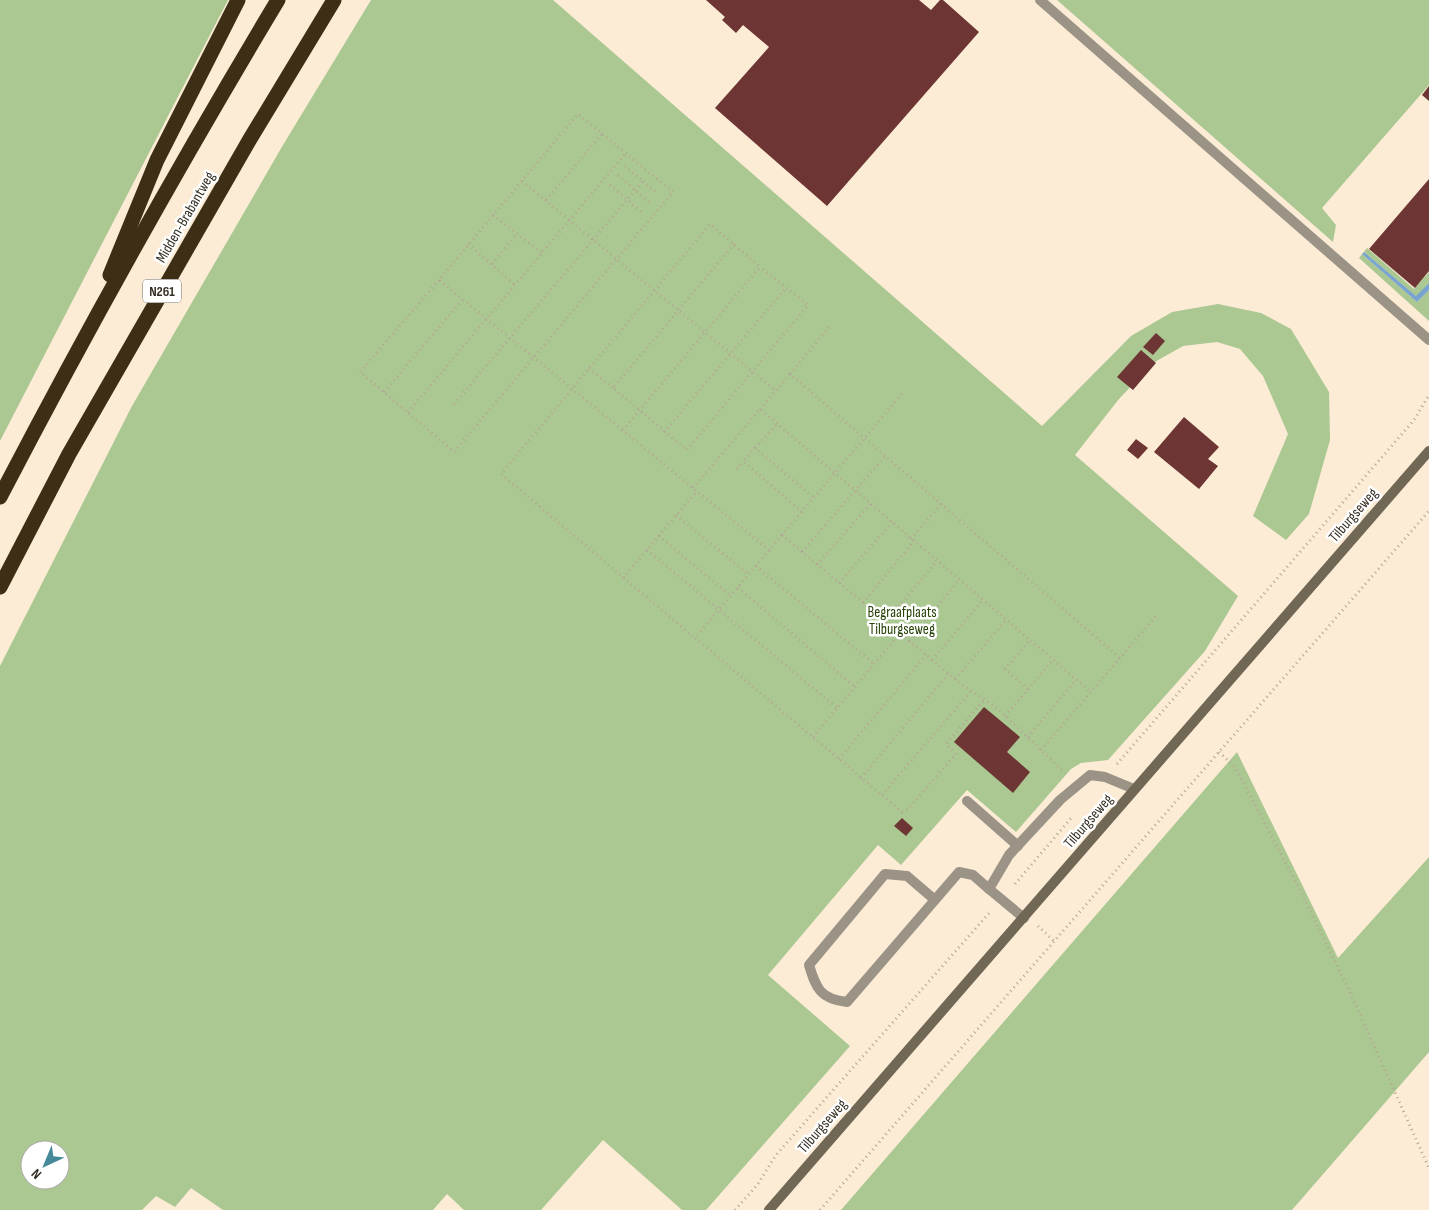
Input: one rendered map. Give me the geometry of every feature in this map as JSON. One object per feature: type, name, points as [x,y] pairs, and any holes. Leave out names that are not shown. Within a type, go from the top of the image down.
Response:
[{"type":"highway","points":[[83,338],[157,160],[238,0]]},
{"type":"highway","name":"Midden-Brabantweg","points":[[0,497],[83,338],[212,109],[278,0]]},
{"type":"highway","name":"Midden-Brabantweg","points":[[0,587],[69,454],[250,140],[334,0]]},
{"type":"street","name":"Tilburgseweg","points":[[769,1210],[1429,451]]},
{"type":"lane","points":[[1040,0],[1429,340]]},
{"type":"lane","points":[[989,889],[1009,855],[1060,800],[1090,774],[1105,777],[1134,789]]},
{"type":"lane","points":[[967,801],[1018,846]]},
{"type":"lane","points":[[935,900],[907,876],[885,874],[809,965],[816,988],[832,1001],[847,1002],[935,900],[959,872],[974,875],[1024,918]]},
{"type":"path","points":[[578,114],[602,134],[673,192],[454,452],[360,372],[578,114]]},
{"type":"path","points":[[546,200],[602,134]]},
{"type":"path","points":[[408,412],[626,153]]},
{"type":"path","points":[[625,166],[658,194]]},
{"type":"path","points":[[618,176],[651,204]]},
{"type":"path","points":[[522,181],[776,391]]},
{"type":"path","points":[[454,404],[642,181]]},
{"type":"path","points":[[610,185],[644,213]]},
{"type":"path","points":[[493,215],[542,253]]},
{"type":"path","points":[[589,368],[687,450],[808,305],[710,224],[654,290],[589,368],[572,389],[501,474],[902,812],[908,809],[956,754],[946,744],[984,700]]},
{"type":"path","points":[[492,264],[518,234]]},
{"type":"path","points":[[468,244],[515,284]]},
{"type":"path","points":[[613,388],[734,244]]},
{"type":"path","points":[[623,430],[760,267]]},
{"type":"path","points":[[439,280],[770,551]]},
{"type":"path","points":[[664,432],[786,288]]},
{"type":"path","points":[[384,392],[463,299]]},
{"type":"path","points":[[623,578],[831,325]]},
{"type":"path","points":[[790,374],[1120,658]]},
{"type":"path","points":[[695,638],[902,394]]},
{"type":"path","points":[[760,410],[1091,692]]},
{"type":"path","points":[[736,469],[777,424]]},
{"type":"path","points":[[755,448],[814,498]]},
{"type":"path","points":[[802,552],[885,456]]},
{"type":"path","points":[[743,461],[802,512]]},
{"type":"path","points":[[818,565],[870,504]]},
{"type":"path","points":[[863,603],[941,504]]},
{"type":"path","points":[[820,1210],[1429,511]]},
{"type":"path","points":[[676,515],[749,575]]},
{"type":"path","points":[[840,583],[892,522]]},
{"type":"path","points":[[782,535],[948,674],[1005,716],[1078,785]]},
{"type":"path","points":[[659,536],[731,596]]},
{"type":"path","points":[[647,550],[837,708]]},
{"type":"path","points":[[886,622],[937,561]]},
{"type":"path","points":[[756,566],[874,664]]},
{"type":"path","points":[[909,641],[959,580]]},
{"type":"path","points":[[738,588],[855,687]]},
{"type":"path","points":[[932,660],[983,600]]},
{"type":"path","points":[[1042,750],[1156,615]]},
{"type":"path","points":[[955,679],[1006,620]]},
{"type":"path","points":[[813,737],[900,633]]},
{"type":"path","points":[[1028,689],[1005,670],[1030,640]]},
{"type":"path","points":[[839,759],[926,655]]},
{"type":"path","points":[[1005,716],[1053,660]]},
{"type":"path","points":[[861,778],[948,674]]},
{"type":"path","points":[[1028,737],[1076,680]]},
{"type":"path","points":[[882,795],[971,690]]},
{"type":"path","points":[[1219,752],[1235,767],[1299,888],[1387,1072],[1429,1168]]},
{"type":"path","points":[[735,1210],[758,1184]]},
{"type":"green space","points":[[0,0],[228,0],[0,441]]},
{"type":"green space","name":"Begraafplaats Tilburgseweg","points":[[371,0],[553,0],[1042,426],[1131,336],[1172,312],[1218,304],[1261,313],[1291,329],[1329,392],[1330,440],[1309,514],[1286,540],[1253,516],[1288,434],[1263,376],[1240,349],[1217,342],[1183,346],[1153,363],[1119,399],[1075,455],[1238,596],[1205,651],[1108,760],[1081,763],[1071,769],[1016,832],[967,790],[901,865],[878,845],[768,975],[850,1046],[706,1210],[682,1210],[603,1140],[541,1210],[464,1210],[447,1194],[433,1210],[223,1210],[191,1188],[175,1207],[156,1196],[142,1210],[0,1210],[0,666],[132,406],[283,145]]},
{"type":"green space","points":[[1057,0],[1429,0],[1429,85],[1322,208],[1336,225],[1333,242]]},
{"type":"green space","points":[[1367,248],[1414,289],[1429,272],[1429,283],[1417,297],[1364,252]]},
{"type":"green space","points":[[1362,254],[1417,302],[1429,290],[1429,321],[1359,258]]},
{"type":"green space","points":[[1237,752],[1338,958],[1429,857],[1429,1052],[1292,1210],[841,1210]]},
{"type":"water","points":[[1364,252],[1416,296],[1429,283],[1429,290],[1417,302],[1362,254]]},
{"type":"building","points":[[706,0],[919,0],[931,10],[940,0],[943,0],[979,32],[827,206],[715,108],[769,47],[743,25],[736,33],[722,20],[725,17]]},
{"type":"building","points":[[1429,86],[1429,101],[1422,95]]},
{"type":"building","points":[[1429,179],[1429,271],[1415,288],[1369,249]]},
{"type":"building","points":[[1156,333],[1165,341],[1153,355],[1143,347]]},
{"type":"building","points":[[1141,350],[1156,363],[1133,390],[1117,377]]},
{"type":"building","points":[[1184,417],[1219,447],[1208,459],[1218,466],[1199,489],[1154,452]]},
{"type":"building","points":[[1136,439],[1148,448],[1138,459],[1127,450]]},
{"type":"building","points":[[984,707],[1020,737],[1007,752],[1030,772],[1013,793],[954,742]]},
{"type":"building","points":[[902,818],[913,828],[906,836],[894,826]]}]
